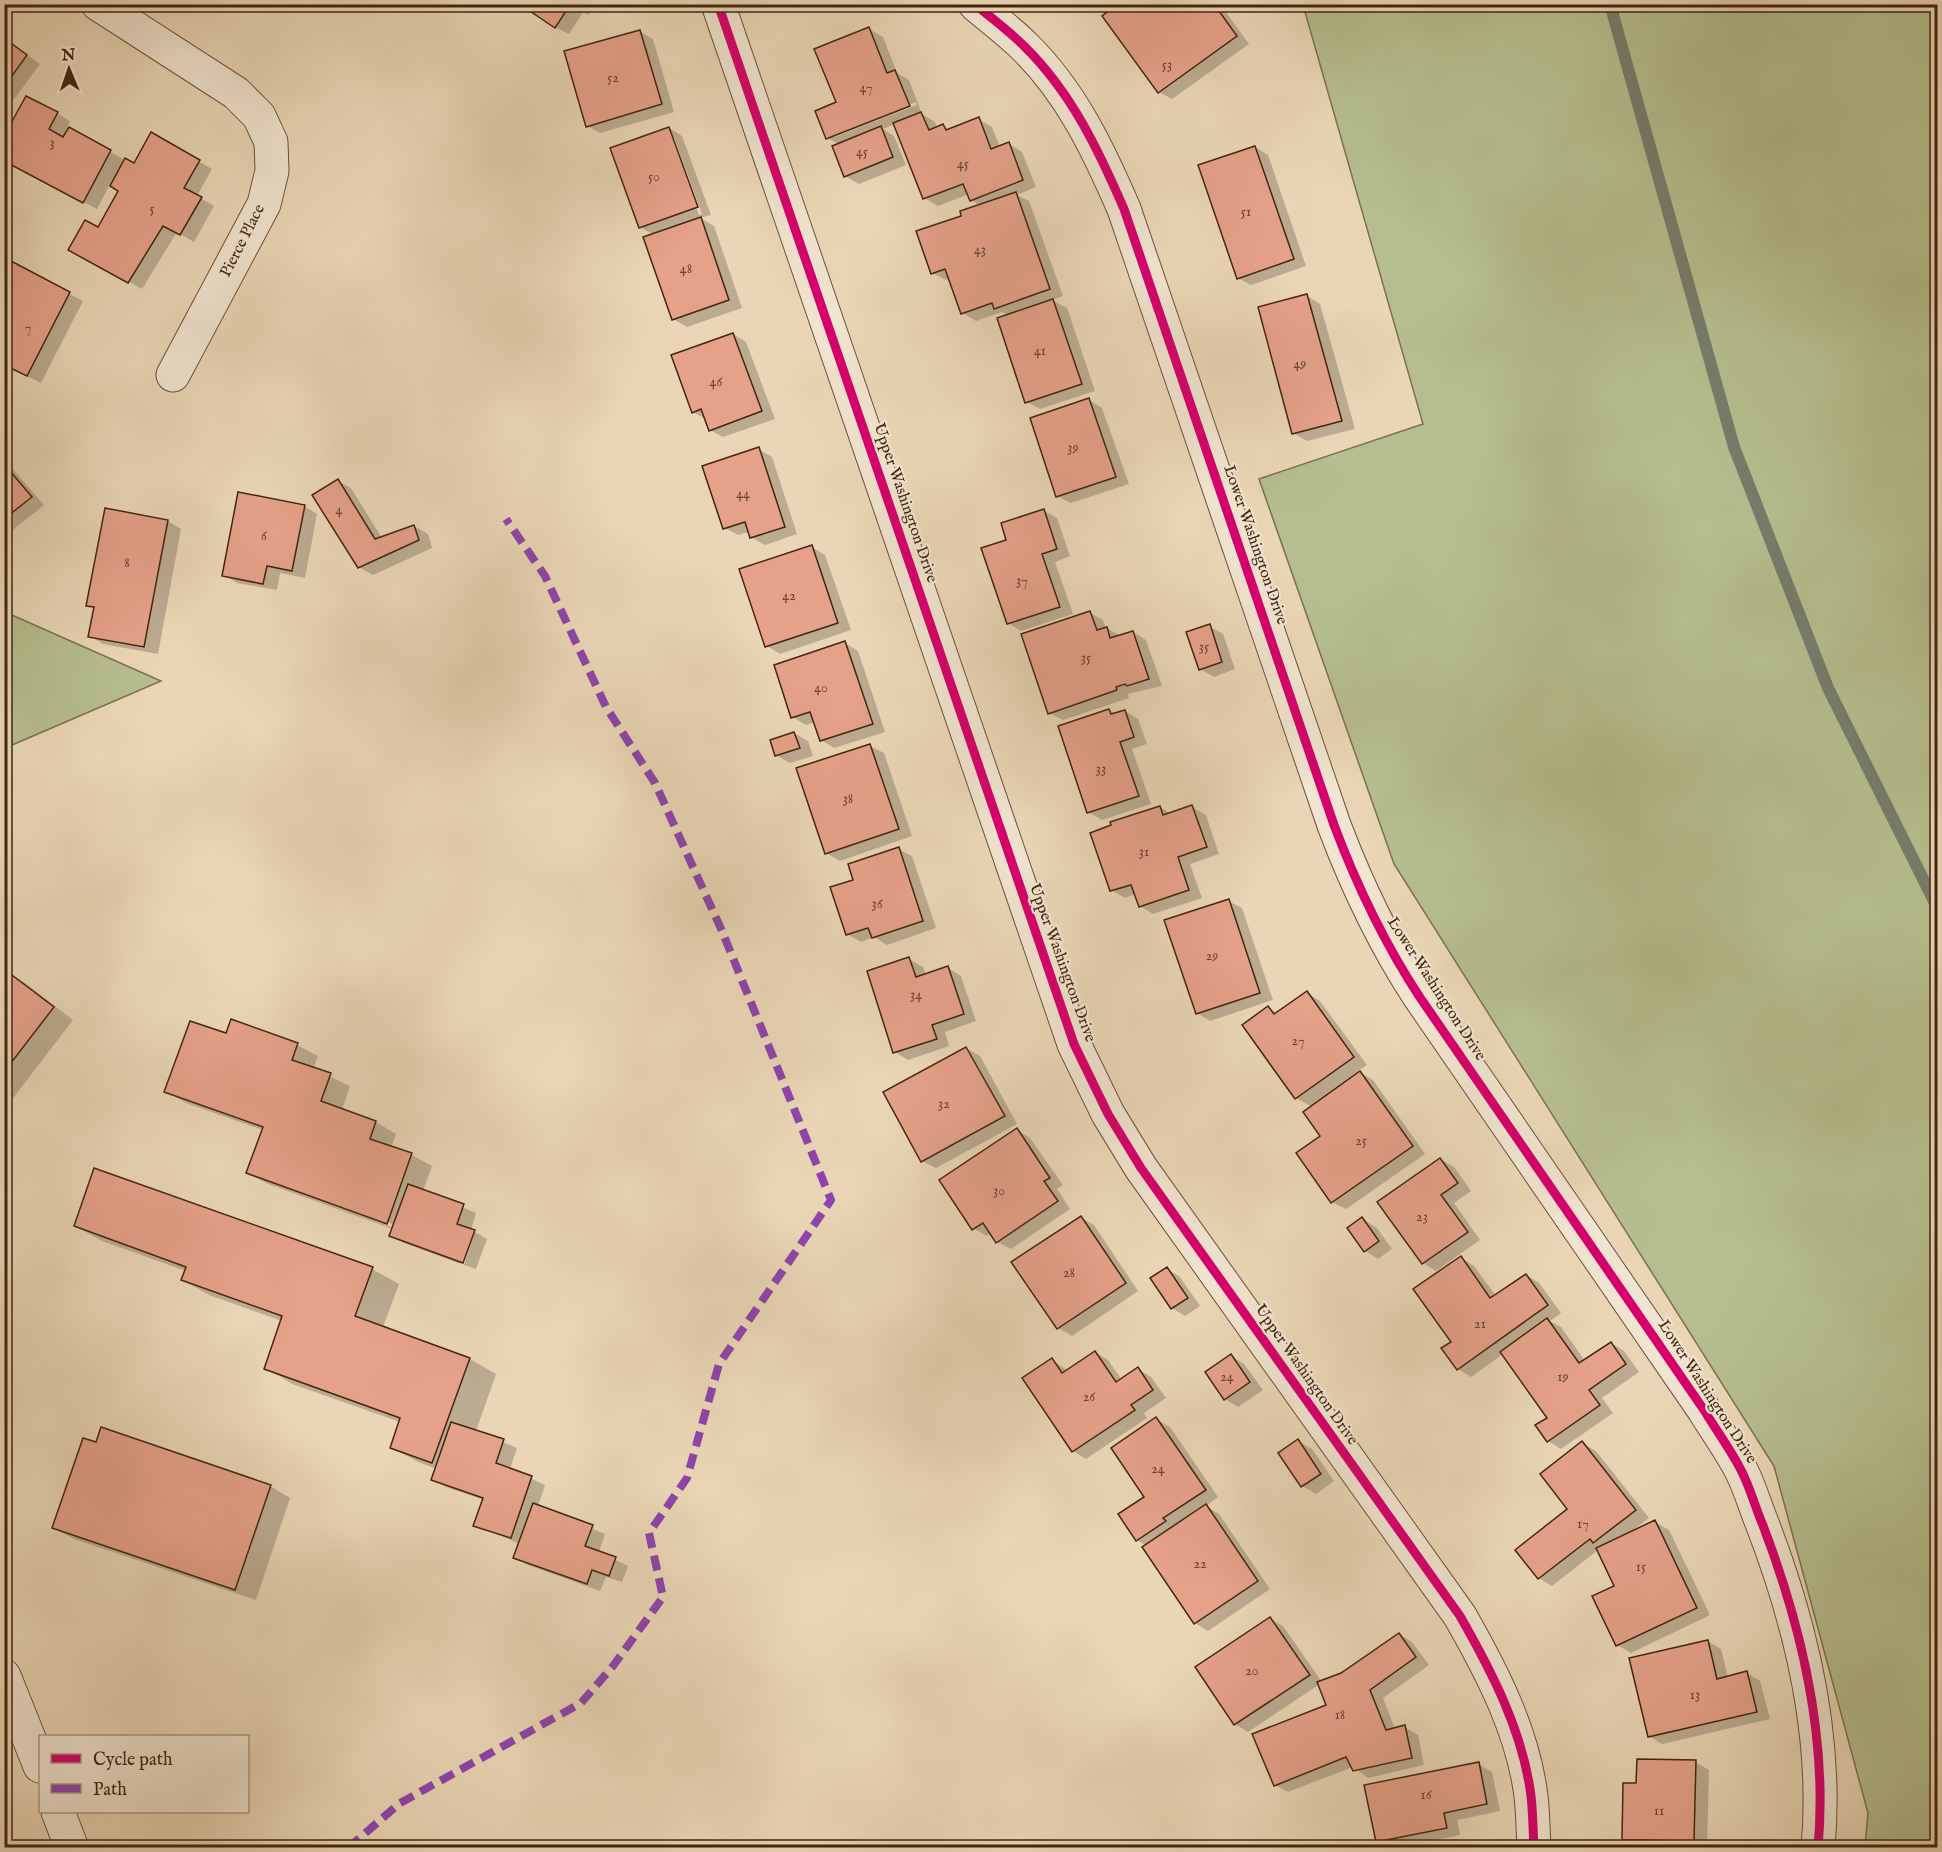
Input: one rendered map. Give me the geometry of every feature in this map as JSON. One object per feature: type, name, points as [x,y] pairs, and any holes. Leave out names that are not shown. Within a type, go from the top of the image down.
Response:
[{"type":"street","name":"Pierce Place","points":[[98,4],[236,93],[259,116],[271,142],[272,171],[264,204],[173,375]]},
{"type":"street","name":"Upper Washington Drive","points":[[718,4],[1074,1044],[1108,1114],[1141,1168],[1460,1617],[1488,1664],[1518,1741],[1531,1796],[1534,1848]]},
{"type":"street","name":"Lower Washington Drive","points":[[975,4],[1024,45],[1064,92],[1096,145],[1124,208],[1334,825],[1370,912],[1419,996],[1671,1361],[1742,1472],[1780,1570],[1804,1657],[1816,1734],[1821,1824],[1818,1848]]},
{"type":"street","points":[[7,1687],[39,1764]]},
{"type":"street","points":[[58,1813],[72,1848]]},
{"type":"green space","points":[[1303,5],[1937,5],[1937,1847],[1865,1847],[1868,1813],[1774,1466],[1394,864],[1259,479],[1423,424]]},
{"type":"green space","points":[[5,612],[161,681],[5,748]]},
{"type":"building","points":[[530,4],[577,4],[574,9],[570,5],[555,28],[527,9]]},
{"type":"building","points":[[1118,4],[1214,4],[1237,36],[1158,93],[1102,16]]},
{"type":"building","points":[[869,27],[887,73],[895,70],[910,106],[826,139],[815,111],[836,102],[814,49]]},
{"type":"building","points":[[640,30],[662,104],[586,127],[564,51]]},
{"type":"building","points":[[4,38],[27,55],[4,87]]},
{"type":"building","points":[[26,96],[58,112],[49,129],[63,137],[69,127],[111,150],[83,203],[4,161],[4,136]]},
{"type":"building","points":[[921,112],[929,130],[943,124],[946,130],[979,117],[991,149],[1009,142],[1023,180],[970,201],[963,184],[923,199],[893,123]]},
{"type":"building","points":[[881,126],[893,157],[844,177],[832,146]]},
{"type":"building","points":[[669,127],[698,207],[639,228],[610,148]]},
{"type":"building","points":[[151,132],[200,160],[184,188],[202,197],[180,235],[163,226],[128,283],[68,250],[85,220],[98,227],[118,191],[110,186],[125,158],[134,163]]},
{"type":"building","points":[[1255,146],[1294,259],[1237,279],[1198,165]]},
{"type":"building","points":[[1016,192],[1050,289],[994,309],[992,303],[961,314],[945,269],[931,274],[916,231],[961,216],[960,211]]},
{"type":"building","points":[[701,217],[729,300],[672,320],[643,237]]},
{"type":"building","points":[[11,261],[70,292],[27,376],[4,365],[4,275]]},
{"type":"building","points":[[1307,294],[1342,421],[1292,434],[1258,307]]},
{"type":"building","points":[[1053,299],[1082,384],[1025,403],[997,318]]},
{"type":"building","points":[[733,333],[762,411],[709,431],[701,409],[692,413],[671,355]]},
{"type":"building","points":[[1089,398],[1116,477],[1056,497],[1030,418]]},
{"type":"building","points":[[759,447],[785,527],[750,538],[745,522],[723,529],[702,466]]},
{"type":"building","points":[[4,464],[32,497],[4,519]]},
{"type":"building","points":[[338,479],[375,539],[414,525],[419,540],[358,568],[312,495]]},
{"type":"building","points":[[238,492],[305,505],[292,571],[267,566],[263,584],[222,576]]},
{"type":"building","points":[[105,508],[168,520],[144,647],[88,637],[94,607],[86,606]]},
{"type":"building","points":[[1044,509],[1057,549],[1042,554],[1060,607],[1007,624],[981,548],[1006,540],[1001,523]]},
{"type":"building","points":[[812,545],[838,623],[765,647],[739,569]]},
{"type":"building","points":[[1090,611],[1097,630],[1107,627],[1110,638],[1133,631],[1149,679],[1116,687],[1117,690],[1048,714],[1021,634]]},
{"type":"building","points":[[1210,624],[1222,662],[1199,670],[1186,632]]},
{"type":"building","points":[[845,641],[873,724],[820,741],[810,712],[791,718],[774,665]]},
{"type":"building","points":[[1109,709],[1111,714],[1125,710],[1134,737],[1120,742],[1139,796],[1087,813],[1058,726]]},
{"type":"building","points":[[794,732],[800,748],[775,756],[770,740]]},
{"type":"building","points":[[870,744],[899,829],[825,854],[796,768]]},
{"type":"building","points":[[1192,805],[1207,847],[1178,857],[1189,890],[1139,907],[1131,885],[1110,891],[1090,833],[1111,825],[1110,822],[1160,806],[1163,815]]},
{"type":"building","points":[[899,847],[923,921],[872,938],[868,928],[846,935],[830,887],[853,880],[848,864]]},
{"type":"building","points":[[1229,899],[1260,993],[1196,1014],[1164,920]]},
{"type":"building","points":[[909,957],[916,977],[948,966],[964,1014],[932,1025],[937,1039],[893,1053],[867,971]]},
{"type":"building","points":[[4,969],[54,1007],[4,1072]]},
{"type":"building","points":[[1307,991],[1354,1057],[1295,1099],[1242,1025],[1268,1006],[1274,1014]]},
{"type":"building","points":[[231,1019],[298,1043],[292,1060],[331,1073],[321,1101],[376,1121],[370,1139],[412,1153],[387,1224],[246,1173],[263,1127],[164,1092],[190,1021],[226,1033]]},
{"type":"building","points":[[966,1047],[1005,1116],[921,1162],[883,1092]]},
{"type":"building","points":[[1360,1071],[1413,1146],[1331,1203],[1296,1153],[1320,1136],[1303,1112]]},
{"type":"building","points":[[1017,1128],[1050,1178],[1044,1181],[1058,1201],[996,1243],[983,1223],[972,1230],[939,1180]]},
{"type":"building","points":[[1440,1158],[1458,1183],[1441,1195],[1468,1232],[1422,1264],[1377,1202]]},
{"type":"building","points":[[94,1168],[373,1267],[355,1316],[470,1358],[432,1463],[390,1448],[400,1418],[264,1369],[282,1316],[181,1280],[186,1267],[74,1226]]},
{"type":"building","points":[[408,1184],[464,1204],[457,1224],[475,1230],[463,1263],[389,1236]]},
{"type":"building","points":[[1081,1216],[1126,1283],[1057,1329],[1011,1262]]},
{"type":"building","points":[[1362,1217],[1379,1241],[1364,1252],[1347,1228]]},
{"type":"building","points":[[1461,1256],[1490,1298],[1526,1274],[1548,1305],[1457,1370],[1441,1348],[1451,1342],[1413,1289]]},
{"type":"building","points":[[1167,1267],[1188,1298],[1171,1309],[1150,1278]]},
{"type":"building","points":[[1547,1318],[1579,1363],[1611,1342],[1626,1364],[1589,1390],[1600,1405],[1547,1442],[1535,1425],[1547,1418],[1500,1352]]},
{"type":"building","points":[[1095,1351],[1116,1382],[1138,1367],[1153,1390],[1131,1405],[1135,1410],[1072,1452],[1022,1378],[1052,1358],[1062,1373]]},
{"type":"building","points":[[1231,1354],[1250,1382],[1224,1400],[1205,1372]]},
{"type":"building","points":[[1156,1417],[1206,1490],[1163,1518],[1166,1521],[1136,1541],[1118,1514],[1144,1497],[1111,1448]]},
{"type":"building","points":[[451,1422],[504,1439],[496,1463],[532,1476],[511,1538],[473,1526],[483,1498],[431,1480]]},
{"type":"building","points":[[101,1427],[271,1485],[235,1590],[52,1528],[83,1438],[96,1442]]},
{"type":"building","points":[[1298,1439],[1321,1474],[1301,1487],[1278,1453]]},
{"type":"building","points":[[1582,1441],[1636,1510],[1593,1543],[1590,1539],[1538,1579],[1515,1550],[1567,1509],[1540,1474]]},
{"type":"building","points":[[533,1503],[593,1525],[585,1546],[616,1557],[609,1576],[592,1570],[587,1584],[513,1558]]},
{"type":"building","points":[[1206,1504],[1258,1581],[1194,1624],[1142,1547]]},
{"type":"building","points":[[1655,1520],[1697,1608],[1616,1646],[1592,1596],[1614,1586],[1596,1548]]},
{"type":"building","points":[[1270,1617],[1310,1675],[1234,1725],[1195,1667]]},
{"type":"building","points":[[1399,1633],[1416,1657],[1370,1690],[1386,1730],[1405,1725],[1412,1758],[1353,1771],[1346,1757],[1274,1786],[1252,1734],[1326,1705],[1317,1682],[1341,1673]]},
{"type":"building","points":[[1708,1640],[1717,1679],[1747,1671],[1757,1712],[1648,1737],[1629,1658]]},
{"type":"building","points":[[1637,1759],[1696,1760],[1694,1841],[1622,1840],[1623,1783],[1636,1783]]},
{"type":"building","points":[[1479,1762],[1487,1804],[1444,1813],[1447,1828],[1376,1842],[1364,1785]]},
{"type":"waterway","points":[[1610,4],[1734,447],[1828,688],[1938,909]]},
{"type":"marked path","points":[[1938,308],[1938,348]]},
{"type":"marked path","points":[[348,1848],[400,1803],[581,1703],[613,1666],[663,1597],[649,1533],[687,1478],[719,1364],[831,1200],[722,931],[655,783],[606,707],[545,576],[506,519]]},
{"type":"cycle path","points":[[718,4],[1074,1044],[1108,1114],[1141,1168],[1460,1616],[1505,1703],[1521,1749],[1531,1796],[1534,1848]]},
{"type":"cycle path","points":[[975,4],[1024,46],[1056,82],[1082,122],[1124,209],[1334,825],[1382,934],[1419,996],[1704,1410],[1745,1478],[1789,1601],[1808,1682],[1819,1765],[1818,1848]]}]
